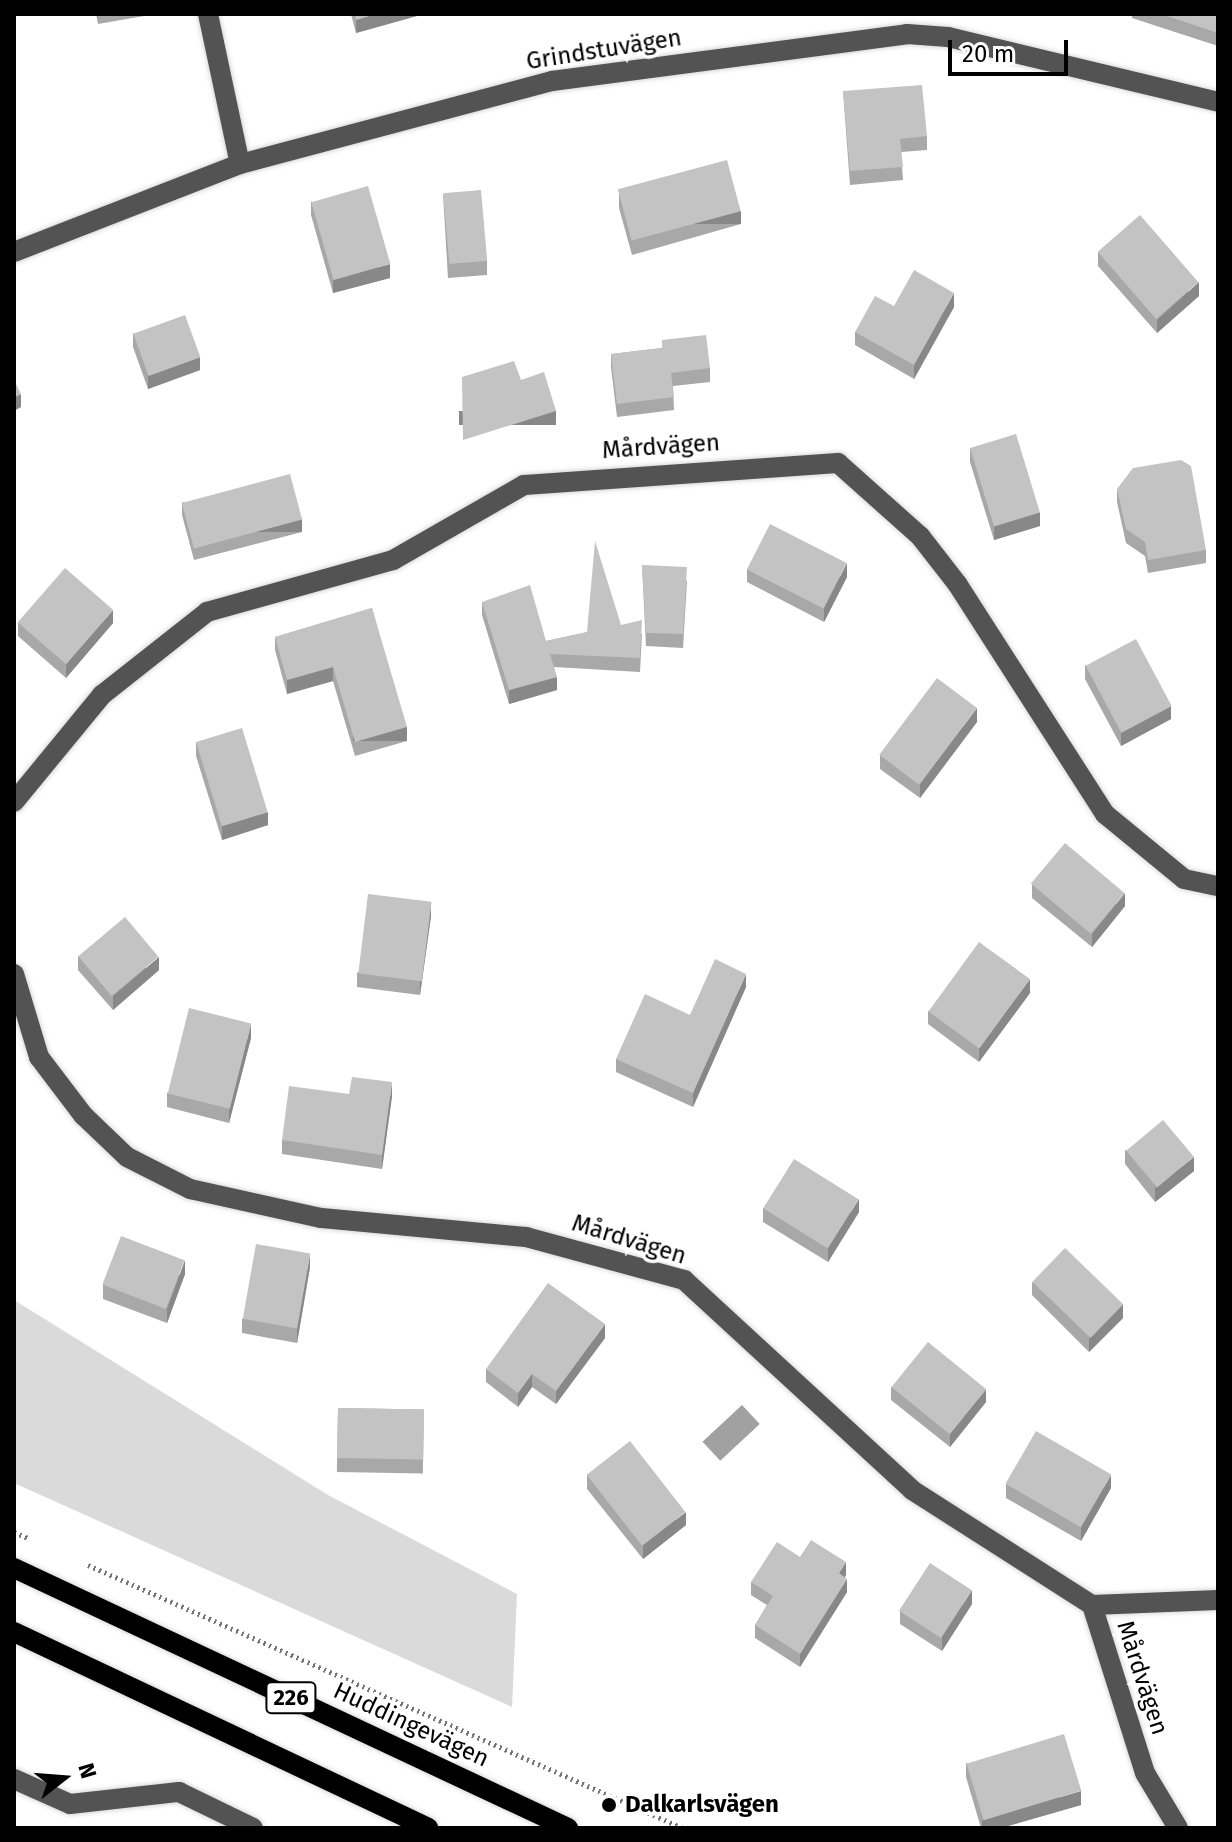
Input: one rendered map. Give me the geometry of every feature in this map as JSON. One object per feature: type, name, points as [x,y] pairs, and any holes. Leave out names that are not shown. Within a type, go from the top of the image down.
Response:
[{"type":"main road","name":"Huddingevägen","points":[[14,1568],[568,1828]]},
{"type":"main road","name":"226","points":[[14,1632],[428,1828]]},
{"type":"street","points":[[208,14],[240,164]]},
{"type":"street","name":"Grindstuvägen","points":[[14,252],[240,164],[552,81],[907,34],[948,37],[1218,102]]},
{"type":"street","name":"Mårdvägen","points":[[14,802],[102,695],[207,612],[393,560],[524,485],[838,463],[920,536],[958,585],[1105,814],[1184,879],[1218,886]]},
{"type":"street","name":"Mårdvägen","points":[[14,974],[39,1057],[83,1115],[127,1157],[190,1189],[321,1218],[526,1237],[684,1280],[912,1490],[1092,1605],[1145,1773],[1178,1828]]},
{"type":"street","points":[[1092,1605],[1218,1600]]},
{"type":"street","points":[[14,1779],[70,1804],[179,1792],[253,1828]]},
{"type":"path","points":[[14,1532],[42,1545]]},
{"type":"path","points":[[71,1558],[683,1828]]},
{"type":"shaded area","points":[[14,1300],[328,1495],[517,1594],[512,1707],[14,1483]]},
{"type":"shaded area","points":[[742,1405],[760,1424],[720,1461],[703,1442]]},
{"type":"building","points":[[355,14],[376,14],[356,20]]},
{"type":"building","points":[[1161,14],[1218,14],[1218,33]]},
{"type":"building","points":[[922,85],[927,136],[900,139],[903,167],[850,171],[843,91]]},
{"type":"building","points":[[727,160],[741,211],[632,240],[618,189]]},
{"type":"building","points":[[368,186],[390,264],[334,280],[311,202]]},
{"type":"building","points":[[481,190],[487,261],[449,264],[443,193]]},
{"type":"building","points":[[1140,215],[1198,282],[1156,319],[1098,252]]},
{"type":"building","points":[[914,270],[954,293],[914,365],[855,332],[875,296],[894,306]]},
{"type":"building","points":[[185,315],[200,357],[149,376],[133,334]]},
{"type":"building","points":[[706,335],[710,368],[671,373],[674,397],[617,404],[611,354],[662,348],[662,340]]},
{"type":"building","points":[[514,361],[521,380],[544,372],[556,411],[463,440],[462,377]]},
{"type":"building","points":[[14,380],[21,394],[14,397]]},
{"type":"building","points":[[1016,434],[1040,512],[994,526],[970,448]]},
{"type":"building","points":[[1181,460],[1191,466],[1206,550],[1148,560],[1145,542],[1126,529],[1117,489],[1133,468]]},
{"type":"building","points":[[290,474],[302,519],[194,548],[182,503]]},
{"type":"building","points":[[770,524],[847,563],[823,608],[747,569]]},
{"type":"building","points":[[595,541],[621,625],[642,620],[640,658],[550,654],[557,677],[509,690],[482,602],[530,585],[546,641],[587,632]]},
{"type":"building","points":[[642,565],[687,567],[683,634],[646,633]]},
{"type":"building","points":[[65,568],[113,610],[66,664],[18,622]]},
{"type":"building","points":[[372,608],[407,727],[355,742],[333,667],[287,680],[275,637]]},
{"type":"building","points":[[1136,639],[1172,706],[1121,733],[1086,666]]},
{"type":"building","points":[[937,678],[977,708],[919,785],[879,755]]},
{"type":"building","points":[[242,728],[268,812],[222,826],[196,742]]},
{"type":"building","points":[[1065,843],[1125,893],[1091,934],[1031,884]]},
{"type":"building","points":[[368,894],[432,902],[422,981],[358,973]]},
{"type":"building","points":[[125,917],[158,957],[112,996],[78,956]]},
{"type":"building","points":[[979,942],[1030,979],[979,1049],[928,1012]]},
{"type":"building","points":[[715,959],[746,974],[693,1093],[616,1059],[645,994],[690,1015]]},
{"type":"building","points":[[189,1008],[251,1023],[230,1109],[168,1093]]},
{"type":"building","points":[[352,1077],[392,1082],[382,1155],[282,1140],[289,1086],[349,1094]]},
{"type":"building","points":[[1163,1120],[1194,1157],[1157,1188],[1126,1151]]},
{"type":"building","points":[[794,1159],[858,1199],[828,1248],[763,1208]]},
{"type":"building","points":[[121,1236],[184,1260],[166,1309],[102,1285]]},
{"type":"building","points":[[256,1244],[310,1254],[297,1328],[243,1319]]},
{"type":"building","points":[[1065,1248],[1123,1304],[1091,1338],[1032,1282]]},
{"type":"building","points":[[548,1283],[605,1324],[556,1391],[532,1374],[518,1393],[486,1369]]},
{"type":"building","points":[[928,1342],[986,1389],[950,1434],[891,1387]]},
{"type":"building","points":[[338,1408],[424,1410],[423,1459],[337,1458]]},
{"type":"building","points":[[1036,1431],[1111,1474],[1081,1527],[1006,1484]]},
{"type":"building","points":[[630,1441],[685,1512],[642,1546],[587,1475]]},
{"type":"building","points":[[811,1540],[846,1562],[839,1573],[847,1579],[800,1654],[755,1625],[773,1596],[751,1582],[777,1542],[800,1557]]},
{"type":"building","points":[[930,1563],[972,1590],[941,1638],[899,1611]]},
{"type":"building","points":[[1064,1734],[1081,1790],[984,1820],[966,1764]]},
{"type":"place","name":"Dalkarlsvägen","points":[[609,1805]]}]
